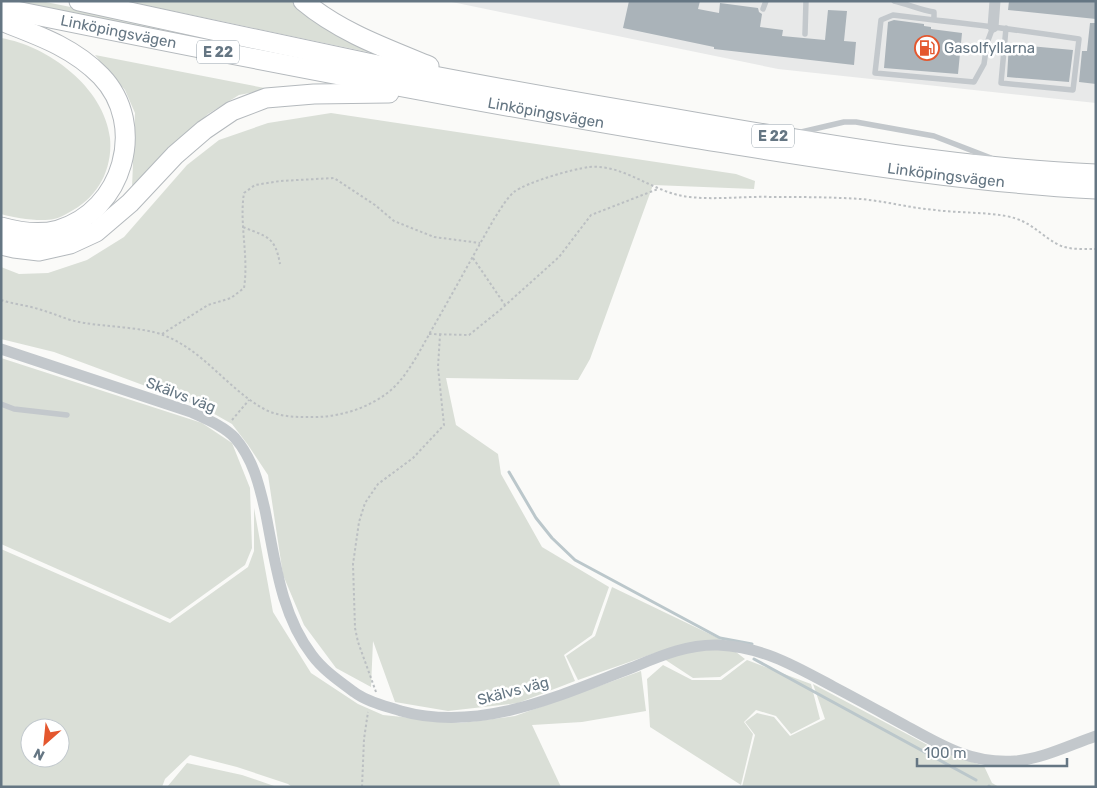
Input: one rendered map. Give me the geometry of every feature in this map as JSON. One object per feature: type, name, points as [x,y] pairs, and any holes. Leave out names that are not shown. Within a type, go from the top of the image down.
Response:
[{"type":"highway","name":"Linköpingsvägen","points":[[79,1],[371,63],[780,137],[923,158],[1085,176],[1096,189]]},
{"type":"highway","points":[[304,1],[322,15],[354,34],[468,81]]},
{"type":"highway","name":"Linköpingsvägen","points":[[1,8],[435,94],[608,124],[921,174],[1085,176]]},
{"type":"highway","points":[[1,21],[46,38],[66,48],[91,67],[102,77],[115,97],[122,114],[125,131],[122,163],[117,178],[99,206],[85,217],[57,230],[43,232],[13,230],[1,227]]},
{"type":"highway","points":[[1,245],[39,250],[70,244],[96,232],[130,203],[175,155],[204,130],[232,110],[266,98],[340,93],[435,94]]},
{"type":"street","points":[[993,26],[995,1]]},
{"type":"street","name":"Skälvs väg","points":[[1,348],[191,412],[233,436],[249,457],[259,482],[284,601],[296,631],[312,655],[331,675],[358,695],[374,696],[410,713],[434,717],[475,717],[530,705],[692,646],[715,645],[740,647],[764,652],[791,664],[939,744],[979,760],[1018,760],[1096,736]]},
{"type":"lane","points":[[763,9],[766,1]]},
{"type":"lane","points":[[805,34],[806,1]]},
{"type":"lane","points":[[894,15],[894,1],[909,4],[916,9],[934,12],[934,20]]},
{"type":"lane","points":[[993,26],[986,43],[984,64],[974,82],[875,72],[881,20],[894,15],[993,26],[1079,39],[1073,90],[1001,83],[1006,28]]},
{"type":"lane","points":[[780,137],[844,122],[856,122],[934,136],[977,152],[1011,168]]},
{"type":"lane","points":[[1085,176],[1096,196]]},
{"type":"lane","points":[[1,404],[14,410],[67,415]]},
{"type":"path","points":[[1,300],[39,309],[72,321],[162,334],[194,353],[249,400],[268,410],[290,417],[333,416],[360,408],[391,390],[408,369],[480,243],[507,200],[514,193],[530,184],[580,169],[604,167],[629,174],[677,195],[689,197],[772,196],[861,200],[934,210],[1004,215],[1016,218],[1035,227],[1058,244],[1074,249],[1096,249]]},
{"type":"path","points":[[162,334],[208,305],[231,298],[244,288],[246,273],[242,206],[244,192],[254,185],[280,181],[334,178],[375,205],[394,221],[434,237],[480,243]]},
{"type":"path","points":[[429,334],[469,335],[505,306],[559,257],[591,215],[658,188]]},
{"type":"path","points":[[243,227],[270,239],[277,250],[280,264]]},
{"type":"path","points":[[473,257],[505,306]]},
{"type":"path","points":[[374,696],[355,628],[353,564],[359,522],[364,503],[378,484],[414,458],[444,425],[438,367],[440,335]]},
{"type":"path","points":[[223,430],[249,400]]},
{"type":"path","points":[[362,787],[367,717],[378,688]]},
{"type":"shaded area","points":[[12,1],[41,1],[502,95],[342,69]]},
{"type":"shaded area","points":[[125,1],[293,1],[308,15],[373,51],[372,53]]},
{"type":"shaded area","points":[[447,1],[1096,1],[1096,103],[778,69]]},
{"type":"shaded area","points":[[1,38],[37,50],[71,72],[97,102],[106,119],[110,138],[110,150],[106,172],[101,182],[87,200],[56,219],[35,220],[1,214]]},
{"type":"shaded area","points":[[95,55],[270,89],[239,95],[208,114],[132,188],[135,113],[125,90]]},
{"type":"shaded area","points":[[331,113],[736,174],[755,181],[754,189],[653,185],[590,359],[578,380],[446,378],[456,425],[498,454],[501,474],[542,547],[609,587],[592,635],[564,655],[575,681],[518,703],[448,711],[395,702],[373,641],[371,687],[336,668],[304,625],[283,575],[268,475],[232,424],[202,407],[54,352],[1,339],[1,267],[19,274],[48,273],[87,260],[124,237],[187,165],[219,140],[268,123]]},
{"type":"shaded area","points":[[1,358],[202,423],[232,443],[250,488],[252,548],[245,565],[170,619],[1,544]]},
{"type":"shaded area","points":[[254,508],[273,612],[311,673],[358,704],[383,715],[461,723],[515,716],[641,671],[646,711],[582,722],[532,725],[561,787],[292,787],[237,767],[190,755],[165,779],[162,787],[1,787],[1,549],[170,623],[248,567],[254,551]]},
{"type":"shaded area","points":[[612,587],[718,638],[745,659],[720,677],[693,678],[655,653],[578,680],[566,656],[595,636]]},
{"type":"shaded area","points":[[747,660],[811,684],[820,719],[791,734],[776,716],[756,710],[744,722],[753,734],[741,785],[650,727],[647,679],[663,665],[692,680],[721,680]]},
{"type":"shaded area","points":[[813,684],[937,750],[984,766],[992,783],[999,787],[742,787],[755,735],[745,722],[757,713],[774,717],[790,736],[825,719]]},
{"type":"shaded area","points":[[187,763],[242,775],[277,787],[167,787]]},
{"type":"building","points":[[629,1],[700,1],[698,9],[719,13],[720,3],[758,8],[762,14],[760,27],[783,30],[782,36],[825,40],[828,10],[847,11],[844,41],[856,42],[854,65],[714,49],[714,47],[623,28]]},
{"type":"building","points":[[1009,1],[1096,1],[1096,19],[1008,10]]},
{"type":"building","points":[[894,20],[924,24],[924,26],[931,27],[931,29],[962,33],[958,74],[884,68],[888,22]]},
{"type":"building","points":[[1090,23],[1096,23],[1096,84],[1079,82],[1082,51],[1087,51]]},
{"type":"building","points":[[1009,44],[1073,50],[1069,82],[1007,77]]},
{"type":"waterway","points":[[509,472],[536,518],[552,538],[575,560],[720,638],[752,644]]},
{"type":"waterway","points":[[754,659],[976,780]]},
{"type":"place","name":"Gasolfyllarna","points":[[927,48]]}]
